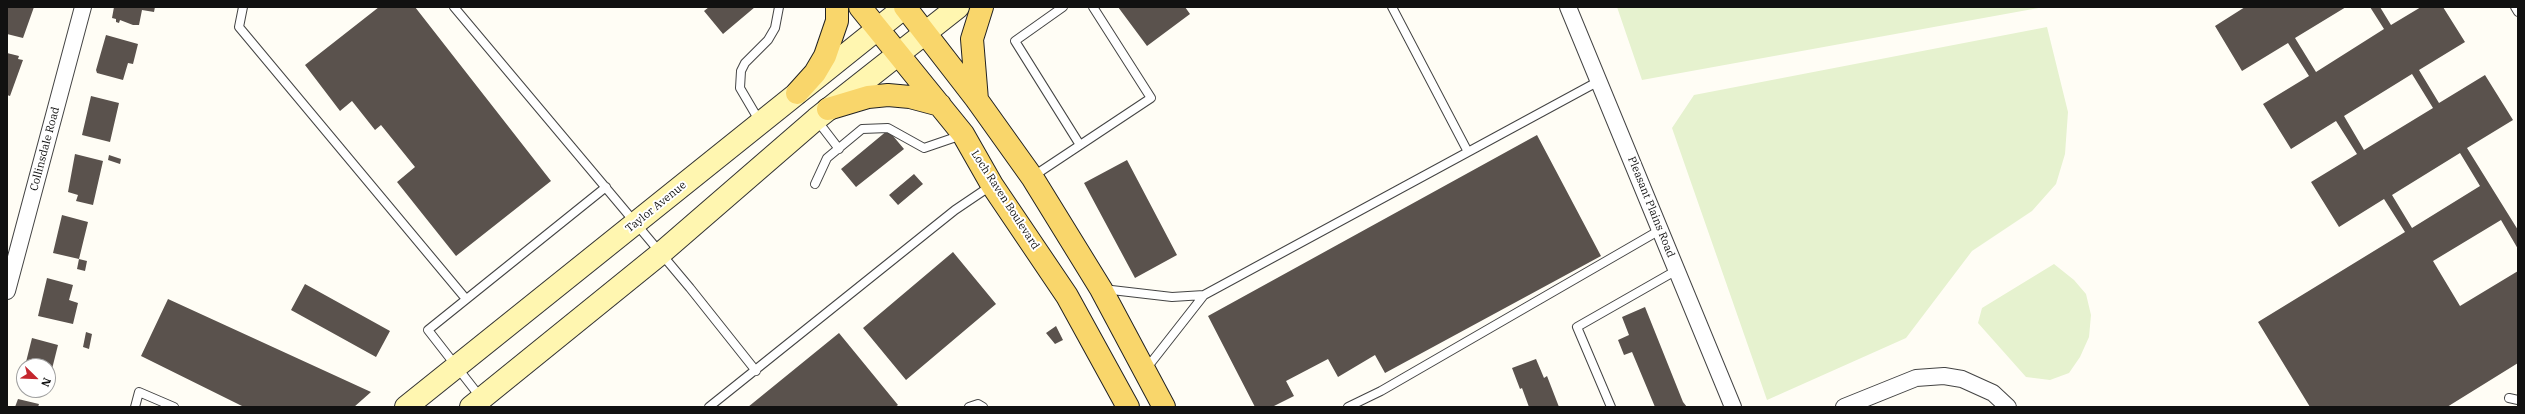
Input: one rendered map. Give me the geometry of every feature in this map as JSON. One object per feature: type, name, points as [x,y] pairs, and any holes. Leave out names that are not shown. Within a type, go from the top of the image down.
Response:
[{"type":"main road","points":[[798,93],[815,73],[825,56],[837,21],[837,7]]},
{"type":"main road","name":"Loch Raven Boulevard","points":[[860,7],[963,134],[992,185],[1067,296],[1098,349],[1128,407]]},
{"type":"main road","name":"Taylor Avenue","points":[[406,407],[905,7]]},
{"type":"main road","points":[[905,7],[977,100],[1032,177],[1101,289],[1146,370],[1164,407]]},
{"type":"main road","points":[[480,404],[660,254],[822,114],[958,7]]},
{"type":"main road","points":[[977,100],[972,39],[982,7]]},
{"type":"main road","points":[[822,114],[868,97],[888,94],[910,97],[940,105]]},
{"type":"street","name":"Collinsdale Road","points":[[7,291],[83,7]]},
{"type":"street","name":"Pleasant Plains Road","points":[[1568,7],[1733,407]]},
{"type":"street","points":[[1844,407],[1868,403],[1916,378],[1944,376],[1962,379],[1983,388],[1993,393],[2008,407]]},
{"type":"lane","points":[[243,7],[239,27],[466,299]]},
{"type":"lane","points":[[454,7],[636,223],[756,371]]},
{"type":"lane","points":[[761,123],[740,88],[741,71],[744,63],[768,40],[775,28],[779,7]]},
{"type":"lane","points":[[1063,7],[1015,41],[1080,145]]},
{"type":"lane","points":[[1032,177],[1151,98],[1093,7]]},
{"type":"lane","points":[[1392,7],[1468,152]]},
{"type":"lane","points":[[2515,7],[2518,12]]},
{"type":"lane","points":[[1146,370],[1204,295],[1599,81]]},
{"type":"lane","points":[[822,114],[838,148]]},
{"type":"lane","points":[[815,184],[827,158],[862,129],[888,128],[924,148],[963,134]]},
{"type":"lane","points":[[709,407],[756,371],[937,224],[992,185]]},
{"type":"lane","points":[[480,404],[456,366],[428,330],[606,187]]},
{"type":"lane","points":[[1348,407],[1388,387],[1660,230]]},
{"type":"lane","points":[[1611,407],[1577,327],[1677,270]]},
{"type":"lane","points":[[1101,289],[1172,296],[1204,295]]},
{"type":"lane","points":[[134,407],[139,392],[174,407]]},
{"type":"lane","points":[[969,407],[978,404],[983,407]]},
{"type":"green space","points":[[1617,7],[2044,7],[1642,80]]},
{"type":"green space","points":[[2047,27],[2068,112],[2065,154],[2056,184],[2032,211],[1972,251],[1906,338],[1767,400],[1672,128],[1694,95]]},
{"type":"green space","points":[[2054,264],[2074,280],[2086,294],[2091,315],[2089,337],[2080,357],[2069,373],[2050,380],[2026,377],[1978,323],[1982,308]]},
{"type":"building","points":[[7,7],[34,7],[23,38],[7,34]]},
{"type":"building","points":[[114,7],[155,7],[154,12],[142,10],[139,25],[133,25],[120,20],[119,23],[116,22],[116,19],[112,18]]},
{"type":"building","points":[[379,7],[415,7],[551,181],[456,256],[397,182],[415,167],[381,125],[375,130],[352,101],[340,111],[305,65]]},
{"type":"building","points":[[709,7],[755,7],[723,34],[704,11]]},
{"type":"building","points":[[1118,7],[1185,7],[1190,14],[1147,46]]},
{"type":"building","points":[[2245,7],[2346,7],[2295,38],[2316,72],[2384,29],[2370,7],[2380,7],[2391,25],[2421,7],[2443,7],[2465,42],[2419,70],[2439,103],[2485,75],[2513,120],[2467,148],[2518,230],[2518,249],[2501,220],[2433,261],[2460,306],[2518,271],[2518,363],[2447,407],[2310,407],[2258,322],[2405,232],[2384,199],[2339,227],[2311,182],[2357,154],[2336,121],[2291,149],[2263,104],[2309,76],[2288,43],[2242,71],[2215,26]],"holes":[[[2412,74],[2433,108],[2364,150],[2344,116]],[[2460,153],[2480,186],[2412,228],[2392,195]]]},
{"type":"building","points":[[106,35],[138,44],[133,64],[128,63],[123,80],[97,73],[96,70]]},
{"type":"building","points":[[7,53],[19,56],[18,59],[23,60],[10,96],[7,95]]},
{"type":"building","points":[[91,96],[119,103],[110,142],[82,135]]},
{"type":"building","points":[[888,130],[904,149],[856,187],[841,169]]},
{"type":"building","points":[[1537,135],[1601,256],[1385,373],[1375,355],[1338,377],[1328,359],[1286,381],[1294,396],[1272,407],[1255,407],[1208,316]]},
{"type":"building","points":[[75,154],[103,161],[93,205],[76,201],[78,195],[68,192]]},
{"type":"building","points":[[109,155],[121,159],[120,164],[108,160]]},
{"type":"building","points":[[1127,160],[1177,255],[1135,278],[1084,183]]},
{"type":"building","points":[[914,174],[923,184],[898,205],[889,195]]},
{"type":"building","points":[[62,215],[88,222],[79,259],[53,253]]},
{"type":"building","points":[[953,252],[996,304],[906,380],[863,328]]},
{"type":"building","points":[[79,259],[87,261],[85,271],[77,269]]},
{"type":"building","points":[[47,278],[73,285],[69,300],[78,303],[73,324],[38,316]]},
{"type":"building","points":[[305,284],[390,331],[376,357],[291,310]]},
{"type":"building","points":[[168,299],[371,392],[354,407],[244,407],[141,356]]},
{"type":"building","points":[[1645,307],[1683,402],[1687,407],[1655,407],[1632,352],[1624,355],[1618,340],[1629,335],[1622,317]]},
{"type":"building","points":[[1056,326],[1063,340],[1055,344],[1046,333]]},
{"type":"building","points":[[86,332],[92,334],[89,349],[83,347]]},
{"type":"building","points":[[839,333],[898,405],[895,407],[748,407]]},
{"type":"building","points":[[32,338],[58,345],[55,358],[27,358]]},
{"type":"building","points":[[1536,359],[1544,378],[1547,376],[1559,407],[1529,407],[1522,388],[1520,389],[1512,368]]},
{"type":"building","points":[[18,399],[39,404],[38,407],[15,407]]}]
